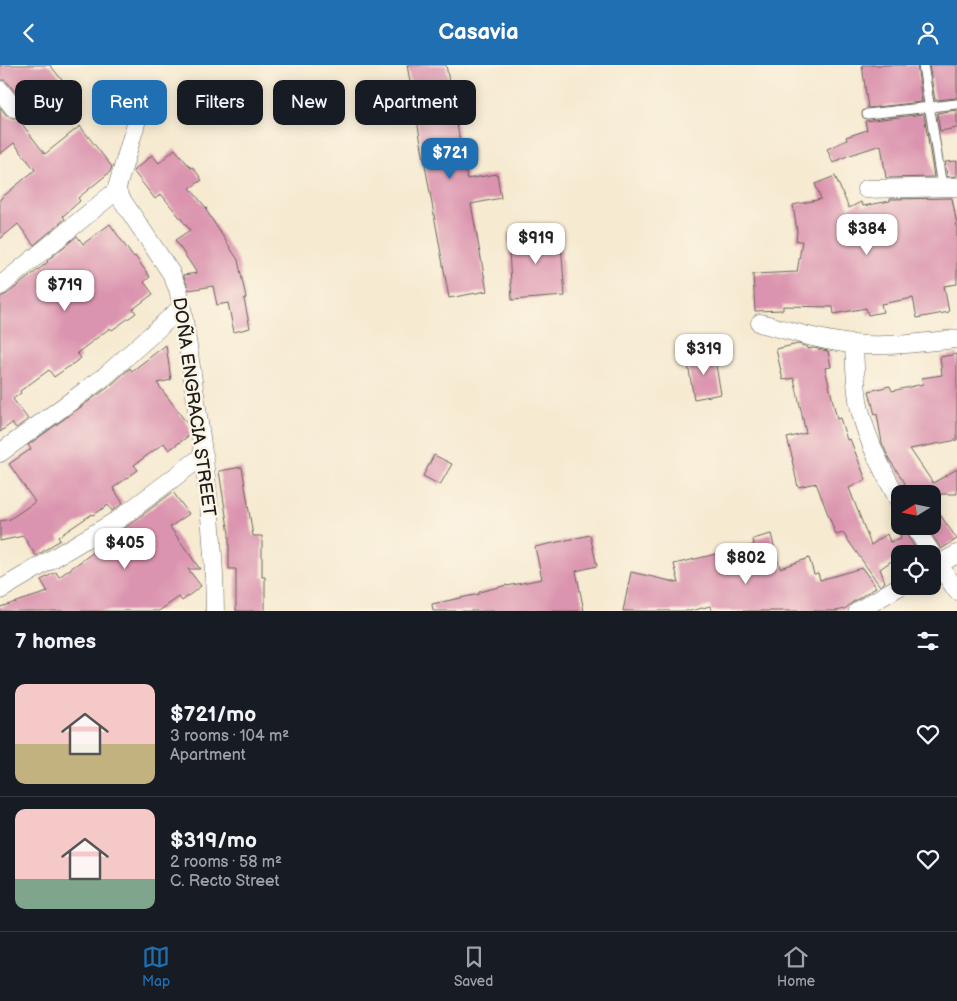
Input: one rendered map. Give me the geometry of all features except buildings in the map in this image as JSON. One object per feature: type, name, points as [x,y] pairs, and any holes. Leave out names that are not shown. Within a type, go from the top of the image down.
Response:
[{"type":"street","points":[[0,90],[14,107]]},
{"type":"street","points":[[0,286],[116,191],[135,125]]},
{"type":"street","points":[[866,189],[950,187]]},
{"type":"street","name":"DOÑA ENGRACIA STREET","points":[[116,191],[171,273],[178,289],[204,455],[213,548],[213,610]]},
{"type":"street","points":[[0,453],[104,377],[182,307]]},
{"type":"street","points":[[760,323],[854,344],[890,344],[957,339]]},
{"type":"street","points":[[854,344],[860,410],[870,442],[891,486]]},
{"type":"street","points":[[0,590],[119,519],[204,455]]},
{"type":"street","points":[[941,558],[957,554]]},
{"type":"street","points":[[941,569],[957,591]]},
{"type":"street","points":[[858,611],[891,591]]},
{"type":"lane","points":[[923,65],[929,107],[950,187]]},
{"type":"lane","points":[[867,114],[957,104]]}]
